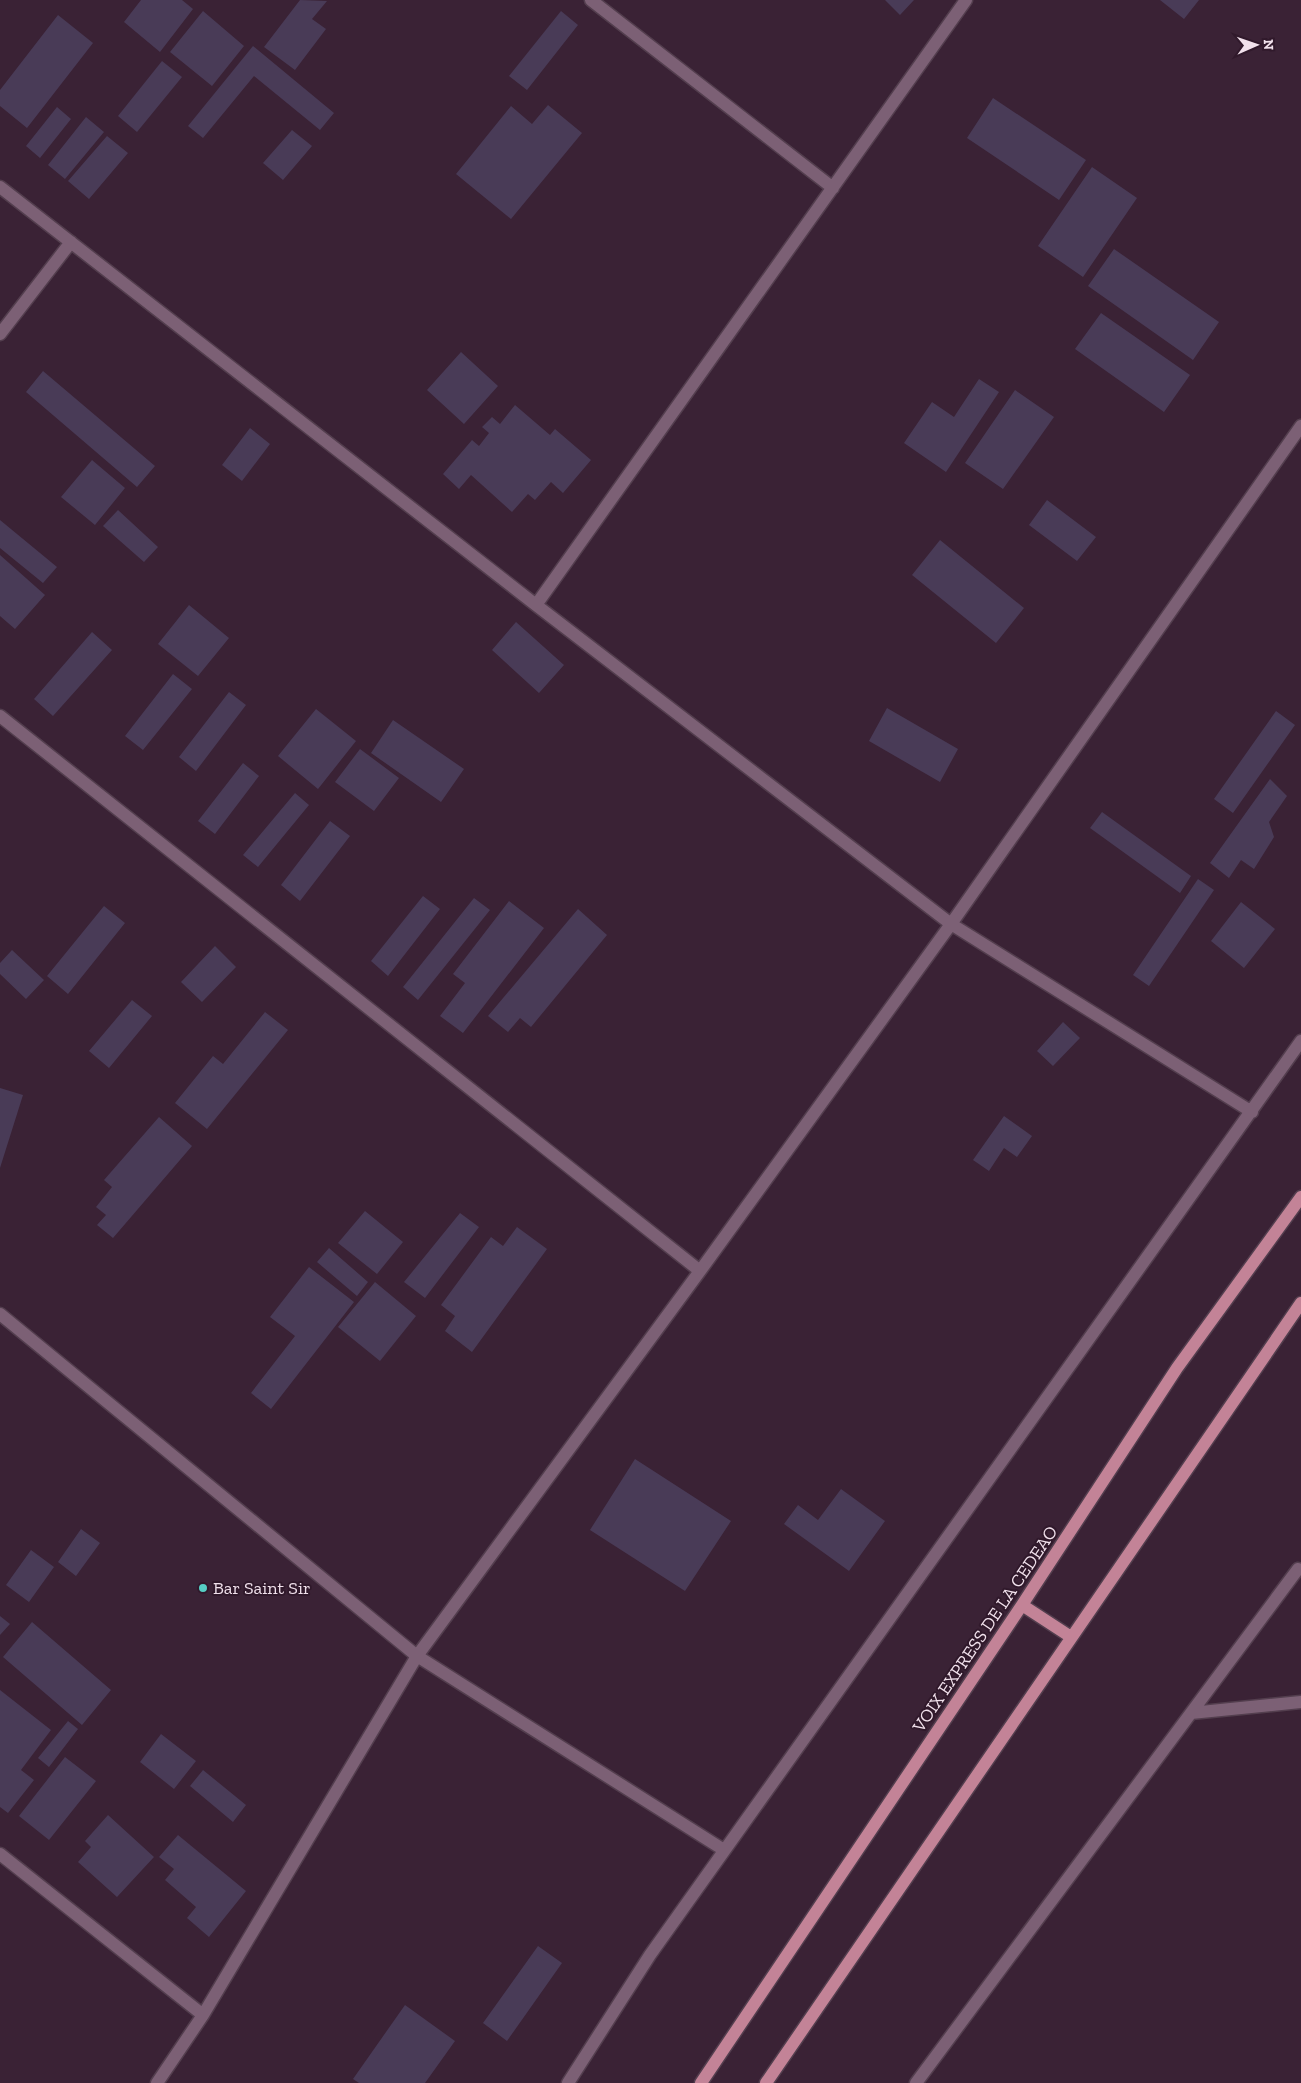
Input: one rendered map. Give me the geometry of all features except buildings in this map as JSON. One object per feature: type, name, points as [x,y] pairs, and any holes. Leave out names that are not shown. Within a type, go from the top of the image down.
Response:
[{"type":"main road","name":"VOIX EXPRESS DE LA CEDEAO","points":[[701,2083],[1022,1605],[1178,1368],[1301,1197]]},
{"type":"main road","points":[[766,2083],[1301,1303]]},
{"type":"main road","points":[[1022,1605],[1071,1637]]},
{"type":"street","points":[[591,0],[833,188]]},
{"type":"street","points":[[536,605],[966,0]]},
{"type":"street","points":[[0,187],[536,605],[951,924],[1252,1112]]},
{"type":"street","points":[[0,334],[71,242]]},
{"type":"street","points":[[157,2083],[203,2014],[417,1656],[700,1271],[951,924],[1301,426]]},
{"type":"street","points":[[0,716],[700,1271]]},
{"type":"street","points":[[568,2083],[650,1955],[1301,1041]]},
{"type":"street","points":[[0,1314],[417,1656],[724,1850]]},
{"type":"street","points":[[916,2083],[1298,1569]]},
{"type":"street","points":[[1191,1713],[1301,1702]]},
{"type":"street","points":[[0,1854],[203,2014]]},
{"type":"place","name":"Bar Saint Sir","points":[[203,1588]]}]
